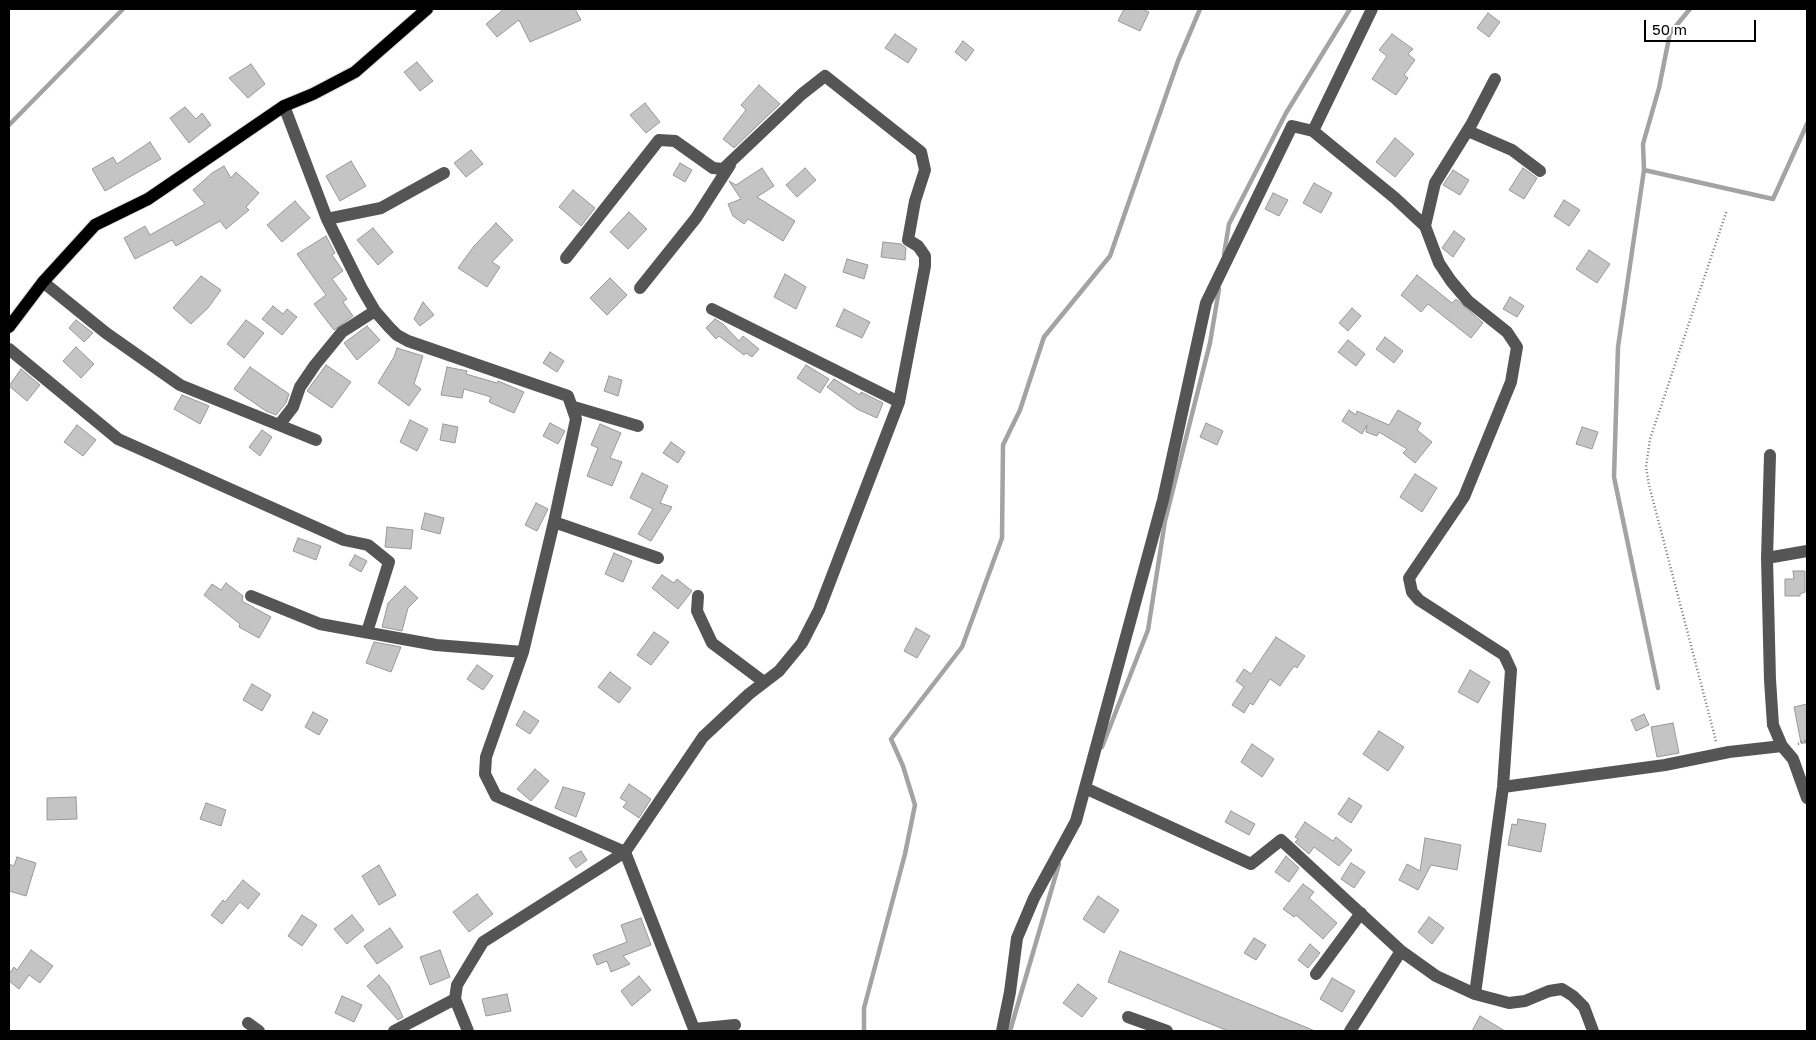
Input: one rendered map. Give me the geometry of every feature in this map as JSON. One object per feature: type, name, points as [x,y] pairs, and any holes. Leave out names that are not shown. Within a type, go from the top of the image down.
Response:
[{"type":"main road","points":[[9,327],[43,282],[95,225],[148,199],[284,106],[313,94],[355,72],[427,9]]},
{"type":"street","points":[[1313,131],[1372,9]]},
{"type":"street","points":[[468,1031],[455,999],[458,985],[483,942],[625,852],[703,737],[764,682],[779,671],[802,643],[819,610],[899,402],[925,266],[925,256],[918,246],[908,240],[915,201],[925,170],[922,152],[825,76],[802,94],[723,169],[713,168],[675,141],[659,140],[566,258]]},
{"type":"street","points":[[1425,226],[1435,183],[1468,131],[1496,80]]},
{"type":"street","points":[[284,106],[327,219],[375,311],[397,336],[554,390],[568,396],[574,407],[576,419],[523,652],[486,757],[485,774],[496,796],[625,852],[694,1029],[735,1025]]},
{"type":"street","points":[[1002,1031],[1010,992],[1017,938],[1034,898],[1076,821],[1163,500],[1206,303],[1292,126],[1313,131],[1395,198],[1425,226],[1438,263],[1450,281],[1468,301],[1507,332],[1516,347],[1511,382],[1464,497],[1410,578],[1412,592],[1419,600],[1504,655],[1511,670],[1503,787],[1475,994]]},
{"type":"street","points":[[1468,131],[1512,150],[1540,171]]},
{"type":"street","points":[[640,288],[696,218],[730,164]]},
{"type":"street","points":[[327,219],[381,208],[444,173]]},
{"type":"street","points":[[43,282],[106,333],[174,381],[316,440]]},
{"type":"street","points":[[712,309],[899,402]]},
{"type":"street","points":[[279,425],[293,406],[300,387],[315,364],[342,332],[375,311]]},
{"type":"street","points":[[9,349],[118,439],[344,540],[368,545],[389,562],[367,632]]},
{"type":"street","points":[[574,407],[638,426]]},
{"type":"street","points":[[1770,456],[1767,558],[1773,725],[1782,746],[1792,759],[1807,798]]},
{"type":"street","points":[[554,522],[658,558]]},
{"type":"street","points":[[1767,558],[1807,551]]},
{"type":"street","points":[[251,596],[320,624],[436,645],[523,652]]},
{"type":"street","points":[[698,596],[697,611],[712,643],[764,682]]},
{"type":"street","points":[[1503,787],[1665,765],[1720,754],[1782,746]]},
{"type":"street","points":[[1085,788],[1251,864],[1280,840],[1401,951],[1436,976],[1475,994],[1508,1003],[1525,1002],[1549,991],[1562,989],[1573,996],[1584,1007],[1593,1031]]},
{"type":"street","points":[[1316,974],[1361,913]]},
{"type":"street","points":[[1350,1031],[1401,951]]},
{"type":"street","points":[[394,1031],[455,999]]},
{"type":"street","points":[[1128,1017],[1167,1031]]},
{"type":"street","points":[[248,1024],[259,1031]]},
{"type":"path","points":[[1720,754],[1649,485],[1646,467],[1650,439],[1658,411],[1727,210]]},
{"type":"building","points":[[504,9],[575,9],[581,20],[530,42],[519,20],[497,37],[486,24]]},
{"type":"building","points":[[1124,9],[1141,9],[1149,12],[1140,31],[1118,21]]},
{"type":"building","points":[[1488,13],[1500,22],[1489,37],[1477,28]]},
{"type":"building","points":[[895,34],[917,49],[908,63],[885,48]]},
{"type":"building","points":[[1392,34],[1413,49],[1408,54],[1415,60],[1404,75],[1408,78],[1396,95],[1372,79],[1387,56],[1379,50]]},
{"type":"building","points":[[963,41],[974,50],[966,61],[955,52]]},
{"type":"building","points":[[417,62],[433,81],[420,91],[404,72]]},
{"type":"building","points":[[251,64],[265,84],[248,98],[229,78]]},
{"type":"building","points":[[759,85],[780,104],[734,148],[723,139],[746,110],[741,105]]},
{"type":"building","points":[[645,103],[660,122],[646,133],[630,115]]},
{"type":"building","points":[[185,107],[196,119],[202,113],[211,125],[189,143],[170,118]]},
{"type":"building","points":[[1395,138],[1414,154],[1395,177],[1376,162]]},
{"type":"building","points":[[150,142],[161,159],[105,191],[92,169],[113,157],[117,164]]},
{"type":"building","points":[[471,150],[483,164],[466,177],[454,163]]},
{"type":"building","points":[[351,161],[366,186],[340,201],[326,176]]},
{"type":"building","points":[[680,163],[692,170],[685,182],[673,175]]},
{"type":"building","points":[[224,166],[231,178],[236,172],[259,193],[246,207],[249,210],[226,229],[220,221],[176,246],[172,240],[135,259],[124,238],[145,226],[150,235],[205,204],[193,190],[212,173]]},
{"type":"building","points":[[762,168],[774,186],[757,197],[795,221],[783,241],[748,219],[744,224],[733,216],[728,204],[741,199],[729,181],[736,185]]},
{"type":"building","points":[[805,168],[816,180],[797,197],[786,185]]},
{"type":"building","points":[[1523,168],[1537,178],[1524,199],[1509,190]]},
{"type":"building","points":[[1453,170],[1469,180],[1460,195],[1443,185]]},
{"type":"building","points":[[1314,183],[1332,193],[1321,213],[1303,203]]},
{"type":"building","points":[[573,190],[595,208],[581,226],[559,207]]},
{"type":"building","points":[[1273,193],[1288,200],[1279,216],[1265,209]]},
{"type":"building","points":[[1564,200],[1580,210],[1569,226],[1554,216]]},
{"type":"building","points":[[295,201],[310,218],[282,242],[267,225]]},
{"type":"building","points":[[629,212],[647,229],[628,249],[610,232]]},
{"type":"building","points":[[496,223],[513,240],[492,262],[500,267],[487,287],[458,268],[474,246]]},
{"type":"building","points":[[373,228],[393,252],[378,265],[357,240]]},
{"type":"building","points":[[1454,231],[1465,239],[1453,257],[1442,248]]},
{"type":"building","points":[[326,236],[335,253],[332,255],[343,271],[332,279],[347,299],[343,302],[353,316],[334,330],[314,304],[326,295],[297,254]]},
{"type":"building","points":[[883,242],[901,244],[906,248],[905,260],[881,257]]},
{"type":"building","points":[[1589,250],[1610,264],[1597,283],[1576,269]]},
{"type":"building","points":[[847,259],[868,265],[864,279],[843,272]]},
{"type":"building","points":[[785,274],[806,287],[796,309],[774,297]]},
{"type":"building","points":[[1417,275],[1452,303],[1456,299],[1483,323],[1471,338],[1428,304],[1421,312],[1401,295]]},
{"type":"building","points":[[201,276],[221,290],[208,308],[191,324],[173,308]]},
{"type":"building","points":[[610,278],[627,295],[607,315],[590,298]]},
{"type":"building","points":[[1510,297],[1524,306],[1517,317],[1503,309]]},
{"type":"building","points":[[423,302],[434,315],[420,326],[414,319]]},
{"type":"building","points":[[273,306],[283,314],[287,309],[297,317],[282,335],[262,319]]},
{"type":"building","points":[[1352,308],[1361,316],[1348,331],[1339,323]]},
{"type":"building","points":[[844,309],[870,322],[862,338],[836,326]]},
{"type":"building","points":[[715,319],[723,324],[739,341],[743,336],[759,349],[752,357],[746,353],[744,355],[719,336],[716,339],[706,328]]},
{"type":"building","points":[[76,320],[93,333],[84,342],[69,328]]},
{"type":"building","points":[[246,320],[264,333],[244,358],[227,344]]},
{"type":"building","points":[[367,326],[380,340],[357,360],[344,343]]},
{"type":"building","points":[[1385,337],[1403,351],[1394,363],[1376,349]]},
{"type":"building","points":[[1348,340],[1365,354],[1356,366],[1338,352]]},
{"type":"building","points":[[76,347],[94,364],[81,378],[63,361]]},
{"type":"building","points":[[397,348],[423,356],[414,384],[421,389],[409,406],[378,383],[394,357]]},
{"type":"building","points":[[550,352],[564,361],[557,372],[543,363]]},
{"type":"building","points":[[326,365],[351,382],[332,408],[307,391]]},
{"type":"building","points":[[806,365],[829,379],[820,393],[797,378]]},
{"type":"building","points":[[250,367],[289,394],[286,403],[276,415],[266,411],[234,389]]},
{"type":"building","points":[[447,367],[467,371],[466,374],[497,383],[498,381],[524,392],[514,413],[489,402],[491,397],[464,389],[462,398],[441,395]]},
{"type":"building","points":[[21,369],[40,385],[27,401],[9,386]]},
{"type":"building","points":[[609,376],[622,380],[618,396],[604,391]]},
{"type":"building","points":[[834,379],[860,395],[861,392],[883,403],[877,418],[857,409],[827,387]]},
{"type":"building","points":[[182,395],[209,406],[200,424],[174,409]]},
{"type":"building","points":[[1349,410],[1356,415],[1357,411],[1389,425],[1398,410],[1421,423],[1417,430],[1432,442],[1415,463],[1403,453],[1407,449],[1379,432],[1377,436],[1366,432],[1367,425],[1362,434],[1342,421]]},
{"type":"building","points":[[410,420],[428,429],[417,451],[400,442]]},
{"type":"building","points":[[550,423],[565,431],[558,444],[543,436]]},
{"type":"building","points":[[1206,423],[1223,431],[1217,445],[1200,437]]},
{"type":"building","points":[[443,424],[458,427],[455,443],[440,440]]},
{"type":"building","points":[[600,424],[621,433],[610,458],[622,462],[612,486],[587,476],[598,448],[591,445]]},
{"type":"building","points":[[77,425],[96,440],[83,456],[64,442]]},
{"type":"building","points":[[1582,427],[1598,432],[1592,449],[1576,444]]},
{"type":"building","points":[[262,430],[272,437],[260,456],[249,447]]},
{"type":"building","points":[[671,442],[685,452],[678,463],[663,453]]},
{"type":"building","points":[[642,473],[668,486],[660,503],[672,507],[651,541],[638,534],[653,509],[630,498]]},
{"type":"building","points":[[1415,474],[1437,488],[1422,512],[1400,497]]},
{"type":"building","points":[[536,503],[548,509],[537,531],[525,525]]},
{"type":"building","points":[[425,513],[444,518],[440,534],[421,529]]},
{"type":"building","points":[[387,527],[413,530],[411,549],[385,547]]},
{"type":"building","points":[[298,538],[321,546],[316,560],[293,551]]},
{"type":"building","points":[[614,553],[632,561],[623,582],[605,574]]},
{"type":"building","points":[[355,555],[367,561],[361,572],[349,565]]},
{"type":"building","points":[[1793,571],[1805,571],[1805,592],[1800,594],[1800,596],[1785,596],[1785,579],[1794,579]]},
{"type":"building","points":[[662,575],[674,583],[677,579],[692,591],[678,609],[652,588]]},
{"type":"building","points":[[226,583],[243,596],[242,601],[271,617],[259,638],[239,627],[240,624],[204,595],[212,584],[221,590]]},
{"type":"building","points":[[405,586],[418,598],[408,608],[402,631],[382,627],[388,603]]},
{"type":"building","points":[[916,628],[930,636],[917,658],[904,651]]},
{"type":"building","points":[[654,632],[669,642],[651,665],[637,655]]},
{"type":"building","points":[[1276,637],[1305,656],[1297,668],[1294,666],[1280,686],[1270,679],[1253,705],[1250,703],[1244,713],[1232,705],[1244,687],[1236,681],[1244,669],[1251,674]]},
{"type":"building","points":[[374,642],[401,647],[391,672],[366,663]]},
{"type":"building","points":[[477,665],[493,676],[483,690],[467,679]]},
{"type":"building","points":[[1470,670],[1490,682],[1478,703],[1458,692]]},
{"type":"building","points":[[610,672],[631,688],[619,703],[598,687]]},
{"type":"building","points":[[252,684],[271,695],[262,711],[243,700]]},
{"type":"building","points":[[1807,704],[1807,743],[1801,743],[1794,707]]},
{"type":"building","points":[[524,711],[539,721],[530,734],[516,725]]},
{"type":"building","points":[[313,712],[328,720],[319,735],[305,727]]},
{"type":"building","points":[[1644,714],[1649,725],[1636,731],[1631,720]]},
{"type":"building","points":[[1673,723],[1679,753],[1657,757],[1651,727]]},
{"type":"building","points":[[1379,731],[1404,747],[1388,771],[1363,754]]},
{"type":"building","points":[[1252,744],[1274,759],[1262,777],[1241,762]]},
{"type":"building","points":[[535,769],[549,781],[531,801],[517,789]]},
{"type":"building","points":[[629,784],[651,799],[639,818],[623,807],[627,802],[620,798]]},
{"type":"building","points":[[563,787],[585,793],[576,817],[555,808]]},
{"type":"building","points":[[76,797],[77,819],[47,820],[47,798]]},
{"type":"building","points":[[1349,798],[1362,806],[1351,823],[1338,814]]},
{"type":"building","points":[[206,803],[226,810],[221,826],[200,819]]},
{"type":"building","points":[[1231,811],[1255,824],[1249,835],[1225,822]]},
{"type":"building","points":[[1518,819],[1546,824],[1541,852],[1508,845],[1512,824],[1517,825]]},
{"type":"building","points":[[1305,822],[1333,841],[1336,837],[1352,850],[1339,866],[1314,847],[1309,854],[1295,842],[1298,839],[1295,837]]},
{"type":"building","points":[[1425,838],[1461,845],[1457,870],[1431,865],[1418,890],[1399,880],[1407,864],[1420,871]]},
{"type":"building","points":[[581,851],[587,860],[576,868],[569,858]]},
{"type":"building","points":[[1286,856],[1299,868],[1289,882],[1275,872]]},
{"type":"building","points":[[17,857],[36,863],[26,896],[9,891],[9,864],[14,866]]},
{"type":"building","points":[[1351,863],[1365,872],[1354,888],[1341,879]]},
{"type":"building","points":[[379,865],[396,895],[379,905],[362,876]]},
{"type":"building","points":[[243,880],[260,894],[248,909],[240,902],[222,924],[211,915],[223,900],[225,902]]},
{"type":"building","points":[[1303,884],[1314,892],[1309,898],[1337,923],[1323,939],[1296,915],[1294,917],[1283,909]]},
{"type":"building","points":[[477,894],[493,914],[469,932],[453,912]]},
{"type":"building","points":[[1098,896],[1119,910],[1104,933],[1083,919]]},
{"type":"building","points":[[302,915],[317,925],[302,946],[288,936]]},
{"type":"building","points":[[352,915],[364,930],[347,944],[334,929]]},
{"type":"building","points":[[1429,917],[1444,928],[1432,944],[1418,932]]},
{"type":"building","points":[[641,918],[651,945],[623,956],[630,964],[611,972],[607,961],[597,965],[593,955],[627,942],[621,925]]},
{"type":"building","points":[[390,928],[403,947],[377,964],[364,946]]},
{"type":"building","points":[[1254,938],[1266,945],[1256,960],[1244,953]]},
{"type":"building","points":[[1310,944],[1320,953],[1308,968],[1298,960]]},
{"type":"building","points":[[31,950],[53,966],[40,983],[29,975],[19,989],[9,981],[9,974],[14,967],[17,970]]},
{"type":"building","points":[[440,950],[450,977],[430,985],[420,957]]},
{"type":"building","points":[[1120,951],[1315,1031],[1228,1031],[1108,982]]},
{"type":"building","points":[[379,975],[389,986],[403,1017],[398,1020],[367,986]]},
{"type":"building","points":[[639,976],[651,990],[632,1006],[621,991]]},
{"type":"building","points":[[1332,978],[1355,991],[1342,1012],[1320,999]]},
{"type":"building","points":[[1078,984],[1097,998],[1082,1017],[1063,1003]]},
{"type":"building","points":[[507,994],[511,1011],[486,1016],[482,999]]},
{"type":"building","points":[[342,996],[362,1005],[354,1022],[335,1013]]},
{"type":"building","points":[[1480,1016],[1505,1031],[1472,1031]]},
{"type":"waterway","points":[[9,125],[123,9]]},
{"type":"waterway","points":[[864,1031],[864,1008],[905,854],[915,805],[903,766],[891,739],[962,647],[1002,538],[1003,445],[1020,410],[1044,337],[1110,256],[1178,61],[1200,9]]},
{"type":"waterway","points":[[1224,254],[1229,224],[1286,113],[1350,9]]},
{"type":"waterway","points":[[1644,170],[1643,144],[1659,88],[1670,33],[1690,9]]},
{"type":"waterway","points":[[1658,688],[1614,477],[1618,347],[1644,170],[1773,199],[1807,124]]},
{"type":"waterway","points":[[1102,747],[1148,630],[1165,521],[1210,343],[1219,289]]},
{"type":"waterway","points":[[1010,1031],[1059,864]]}]
